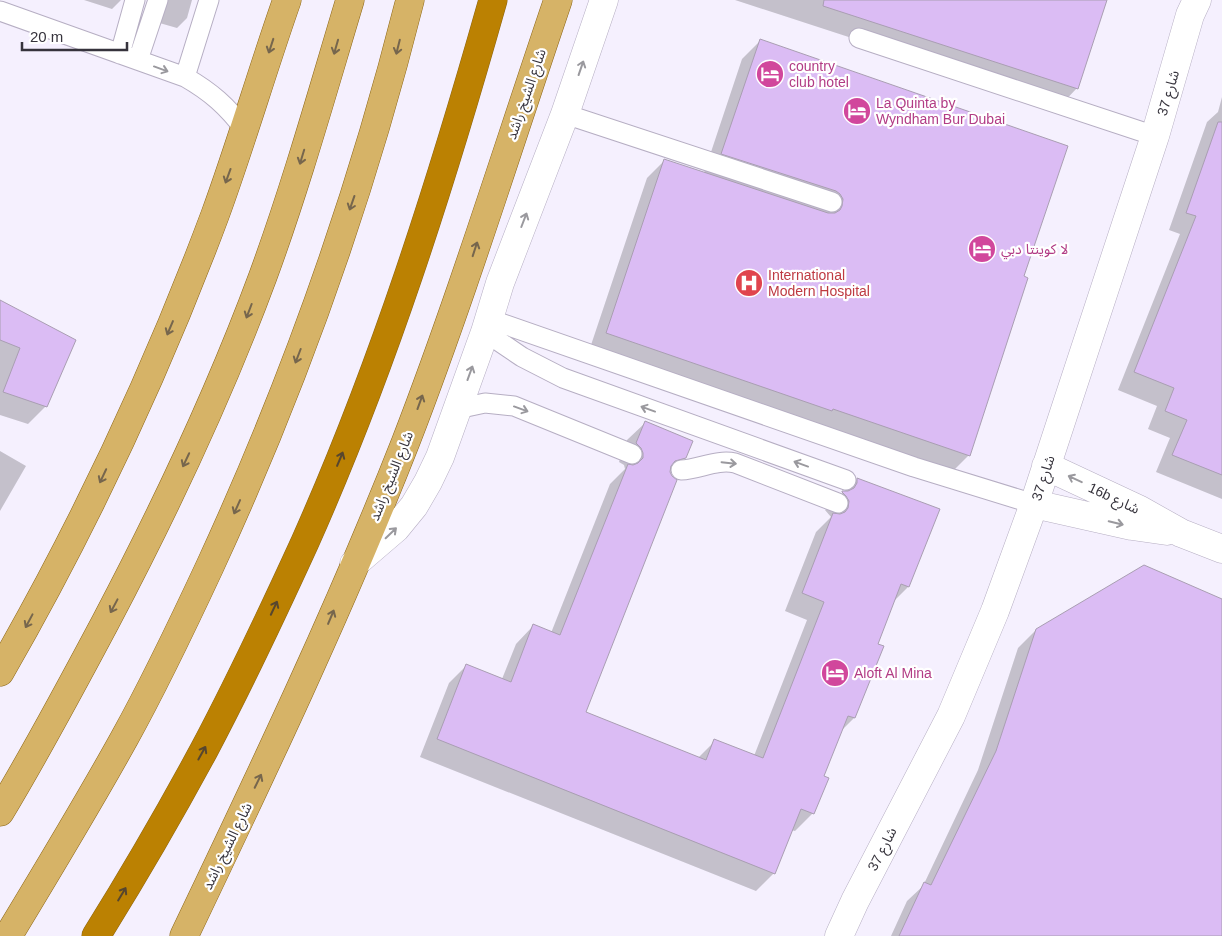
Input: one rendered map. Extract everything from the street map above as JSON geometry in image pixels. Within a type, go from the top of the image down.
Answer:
[{"type":"highway","points":[[96,936],[148,850],[205,749],[306,541],[350,434],[391,325],[434,198],[493,0]]},
{"type":"main road","points":[[0,672],[79,527],[135,409],[215,215],[287,0]]},
{"type":"main road","points":[[0,812],[78,674],[161,515],[198,436],[263,276],[317,111],[350,0]]},
{"type":"main road","points":[[8,936],[64,844],[126,734],[185,620],[238,504],[287,386],[326,283],[392,72],[410,0]]},
{"type":"main road","name":"شارع الشيخ راشد","points":[[184,936],[280,737],[406,442],[461,290],[558,0]]},
{"type":"street","points":[[354,564],[396,528],[414,506],[440,457],[487,326],[500,283],[565,114],[604,0]]},
{"type":"street","name":"شارع 37","points":[[839,936],[951,716],[995,611],[1034,504],[1155,136],[1190,15],[1197,0]]},
{"type":"street","name":"16b شارع","points":[[1046,466],[1140,510],[1181,533],[1222,549]]},
{"type":"street","name":"16b شارع","points":[[1034,504],[1132,526],[1181,533]]},
{"type":"lane","points":[[120,54],[135,0]]},
{"type":"lane","points":[[138,60],[158,0]]},
{"type":"lane","points":[[185,77],[209,0]]},
{"type":"lane","points":[[0,11],[185,77],[219,99],[245,130]]},
{"type":"lane","points":[[859,38],[1155,136]]},
{"type":"lane","points":[[565,114],[832,202]]},
{"type":"lane","points":[[487,326],[522,357],[563,378],[846,480]]},
{"type":"lane","points":[[487,326],[914,467],[1034,504]]},
{"type":"lane","points":[[457,409],[485,403],[514,406],[632,454]]},
{"type":"lane","points":[[701,468],[715,433]]},
{"type":"lane","points":[[681,470],[701,468],[727,461],[838,503]]},
{"type":"building","points":[[824,0],[1107,0],[1078,89],[823,6]]},
{"type":"building","points":[[760,39],[1068,146],[1024,276],[1028,278],[970,456],[833,409],[832,411],[606,333],[664,159],[828,213],[835,213],[840,210],[843,199],[836,191],[721,154]]},
{"type":"building","points":[[1218,122],[1222,122],[1222,475],[1172,455],[1187,420],[1165,411],[1174,388],[1134,372],[1196,216],[1186,213]]},
{"type":"building","points":[[0,300],[76,340],[47,407],[3,392],[20,348],[0,340]]},
{"type":"building","name":"Aloft Al Mina","points":[[645,421],[693,441],[686,458],[675,461],[671,466],[670,472],[677,480],[586,712],[706,760],[714,739],[763,758],[824,602],[802,593],[833,513],[840,514],[848,508],[849,501],[842,491],[854,488],[857,478],[940,509],[909,587],[901,584],[878,644],[884,646],[855,718],[848,716],[824,776],[829,778],[814,814],[801,809],[775,874],[437,739],[466,664],[511,682],[533,624],[560,635],[628,464],[638,463],[643,458],[641,448],[636,443]]},
{"type":"building","points":[[1144,565],[1222,599],[1222,936],[899,936],[924,882],[931,885],[996,751],[1036,629]]},
{"type":"place","name":"country club hotel","points":[[770,74]]},
{"type":"place","name":"La Quinta by Wyndham Bur Dubai","points":[[857,111]]},
{"type":"place","name":"لا كوينتا دبي","points":[[982,249]]},
{"type":"place","name":"International Modern Hospital","points":[[749,283]]},
{"type":"place","name":"Aloft Al Mina","points":[[835,673]]}]
